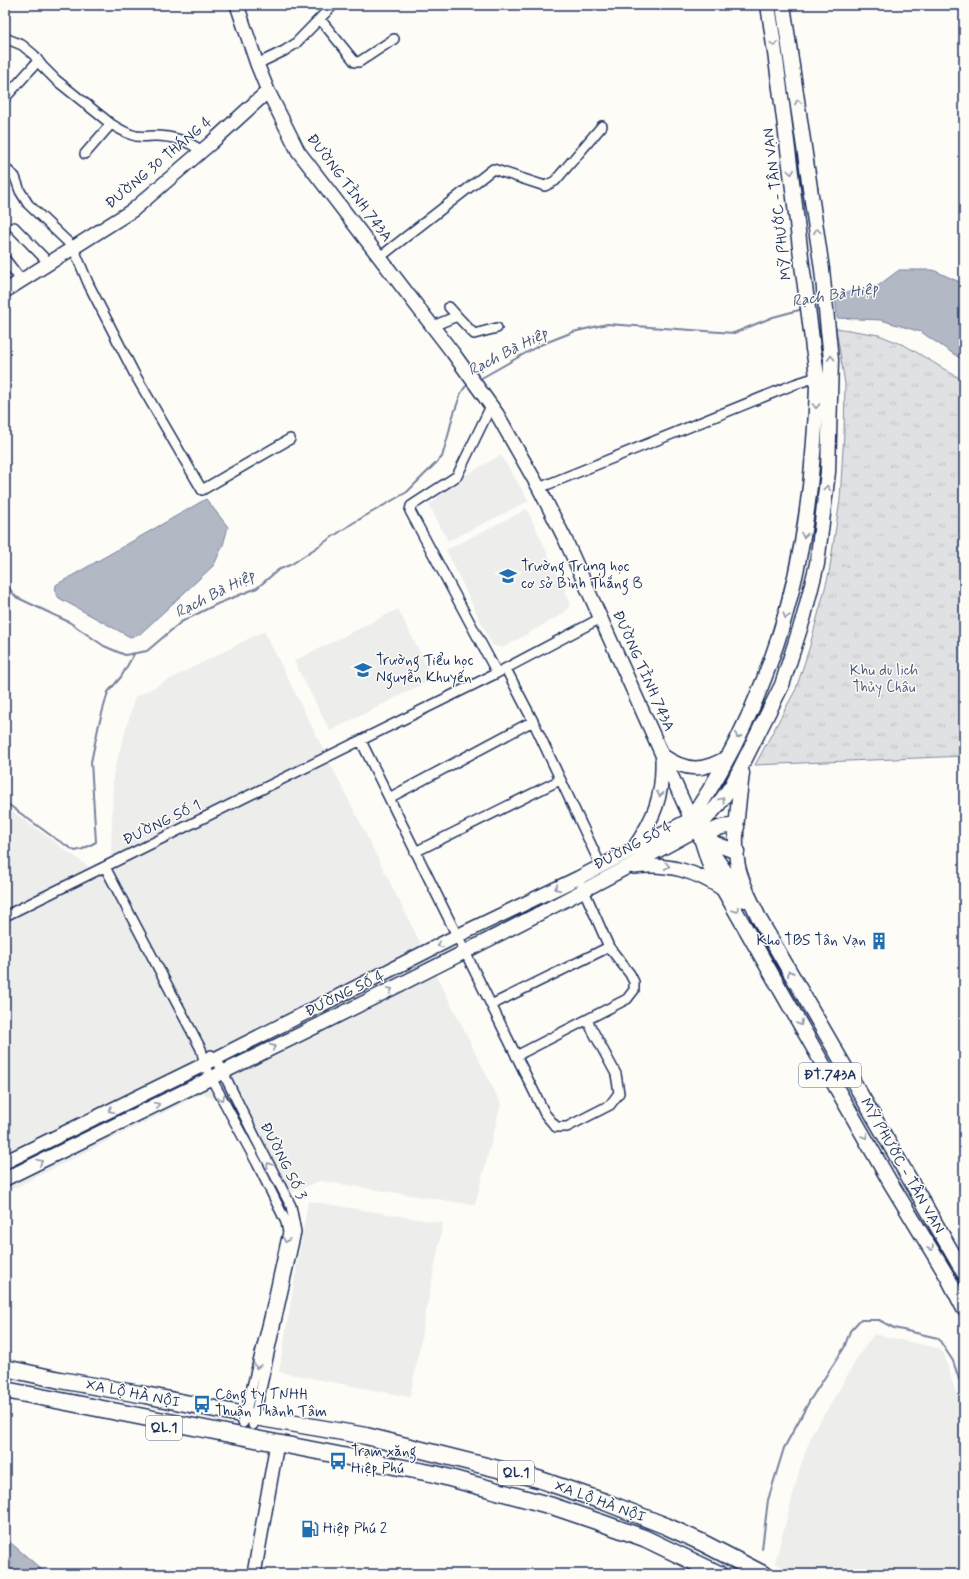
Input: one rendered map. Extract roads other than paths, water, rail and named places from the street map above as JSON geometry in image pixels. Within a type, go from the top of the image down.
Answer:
[{"type":"highway","name":"XA LỘ HÀ NỘI","points":[[5,1368],[60,1380],[145,1395],[249,1420],[465,1467],[666,1526],[763,1574]]},
{"type":"highway","name":"XA LỘ HÀ NỘI","points":[[5,1376],[249,1420]]},
{"type":"highway","name":"XA LỘ HÀ NỘI","points":[[5,1390],[276,1446],[315,1456],[323,1452],[434,1474],[552,1506],[644,1538],[719,1574]]},
{"type":"highway","name":"XA LỘ HÀ NỘI","points":[[5,1397],[276,1446]]},
{"type":"highway","name":"XA LỘ HÀ NỘI","points":[[378,1463],[392,1470],[498,1496],[546,1511],[634,1543],[679,1561],[704,1574]]},
{"type":"highway","name":"XA LỘ HÀ NỘI","points":[[619,1511],[753,1574]]},
{"type":"main road","name":"MỸ PHƯỚC - TÂN VẠN","points":[[768,5],[783,109],[817,377],[815,433],[810,494],[796,578],[788,611],[770,664],[749,716],[729,756],[704,800],[696,829],[710,866],[890,1182],[947,1276],[964,1309]]},
{"type":"main road","name":"MỸ PHƯỚC - TÂN VẠN","points":[[696,829],[725,796],[742,766],[782,685],[804,616],[817,564],[828,472],[832,368],[822,270],[783,5]]},
{"type":"main road","points":[[796,578],[813,582]]},
{"type":"main road","name":"MỸ PHƯỚC - TÂN VẠN","points":[[742,766],[737,827],[737,852],[740,874],[760,920],[964,1273]]},
{"type":"main road","points":[[696,829],[730,825],[737,827]]},
{"type":"main road","points":[[696,829],[737,852]]},
{"type":"main road","name":"ĐƯỜNG TỈNH 743A","points":[[696,829],[718,852],[740,892],[760,920]]},
{"type":"street","name":"ĐƯỜNG TỈNH 743A","points":[[237,5],[268,91],[298,151],[433,326],[491,406],[539,488],[565,539],[696,829]]},
{"type":"street","points":[[257,64],[295,44],[333,5]]},
{"type":"street","points":[[320,19],[355,62],[359,62],[394,39]]},
{"type":"street","points":[[5,38],[22,45],[34,55],[56,80],[111,124],[124,132],[138,136],[164,137],[181,140],[192,144],[202,151]]},
{"type":"street","points":[[5,98],[38,61]]},
{"type":"street","name":"ĐƯỜNG 30 THÁNG 4","points":[[5,291],[133,210],[202,151],[268,91]]},
{"type":"street","points":[[85,154],[111,124]]},
{"type":"street","points":[[380,257],[493,170],[545,186],[550,184],[602,126]]},
{"type":"street","points":[[5,168],[16,177],[20,191],[28,204],[73,247],[99,304],[134,373],[202,490],[290,439]]},
{"type":"street","points":[[14,227],[48,263]]},
{"type":"street","points":[[5,259],[21,280]]},
{"type":"street","points":[[449,307],[474,334],[497,328]]},
{"type":"street","points":[[433,326],[457,316]]},
{"type":"street","points":[[539,488],[795,384],[817,377]]},
{"type":"street","points":[[491,406],[457,476],[410,508],[410,511],[497,673]]},
{"type":"street","name":"ĐƯỜNG SỐ 1","points":[[5,916],[497,673],[601,618]]},
{"type":"street","points":[[506,668],[533,721],[601,866]]},
{"type":"street","points":[[389,798],[533,721]]},
{"type":"street","points":[[361,741],[545,1114],[556,1127],[567,1127],[610,1105],[619,1093],[616,1074],[587,1020]]},
{"type":"street","points":[[662,755],[678,765],[700,768],[713,765],[729,756]]},
{"type":"street","points":[[632,850],[648,828],[655,814],[660,796],[662,755]]},
{"type":"street","points":[[415,852],[560,780]]},
{"type":"street","name":"ĐƯỜNG SỐ 4","points":[[5,1162],[211,1061],[457,936],[578,878],[632,850],[696,829]]},
{"type":"street","name":"ĐƯỜNG SỐ 4","points":[[5,1179],[224,1072],[465,951],[628,868],[696,829]]},
{"type":"street","points":[[628,868],[654,865],[678,868],[709,880],[724,890]]},
{"type":"street","name":"ĐƯỜNG SỐ 3","points":[[105,866],[201,1049],[211,1061],[224,1072],[256,1139],[291,1206],[290,1220]]},
{"type":"street","points":[[516,1056],[627,999],[634,990],[634,982],[630,974],[609,947],[578,878]]},
{"type":"street","points":[[491,1005],[609,947]]},
{"type":"street","name":"ĐƯỜNG SỐ 3","points":[[211,1061],[211,1078],[296,1232],[249,1420]]},
{"type":"street","points":[[254,1574],[276,1446]]},
{"type":"waterway","name":"Rạch Bà Hiệp","points":[[478,380],[540,345],[573,332],[607,324],[734,333],[773,317],[803,309]]},
{"type":"waterway","name":"Rạch Bà Hiệp","points":[[5,583],[16,597],[69,622],[104,646],[125,655],[147,651],[181,622],[217,604],[257,588],[278,570],[292,564],[353,523],[407,492],[442,457],[452,419],[461,393],[465,387],[469,385]]},
{"type":"waterway","points":[[5,802],[75,851],[83,849],[96,842],[91,762],[108,692],[121,677],[134,654]]},
{"type":"waterway","points":[[762,1549],[768,1500],[784,1448],[810,1400],[844,1348],[850,1331],[860,1320],[879,1320],[894,1328],[938,1338],[953,1361],[959,1379],[964,1386]]},
{"type":"place","name":"Trường Trung học cơ sở Bình Thắng B","points":[[508,576]]},
{"type":"place","name":"Trường Tiểu học Nguyễn Khuyến","points":[[363,670]]},
{"type":"place","name":"Kho TBS Tân Vạn","points":[[879,941]]},
{"type":"place","name":"Công ty TNHH Thuận Thành Tâm","points":[[202,1404]]},
{"type":"place","name":"Trạm xăng Hiệp Phú","points":[[338,1461]]},
{"type":"place","name":"Hiệp Phú 2","points":[[310,1529]]},
{"type":"park label","name":"Khu du lịch Thủy Châu","points":[[884,680]]}]
